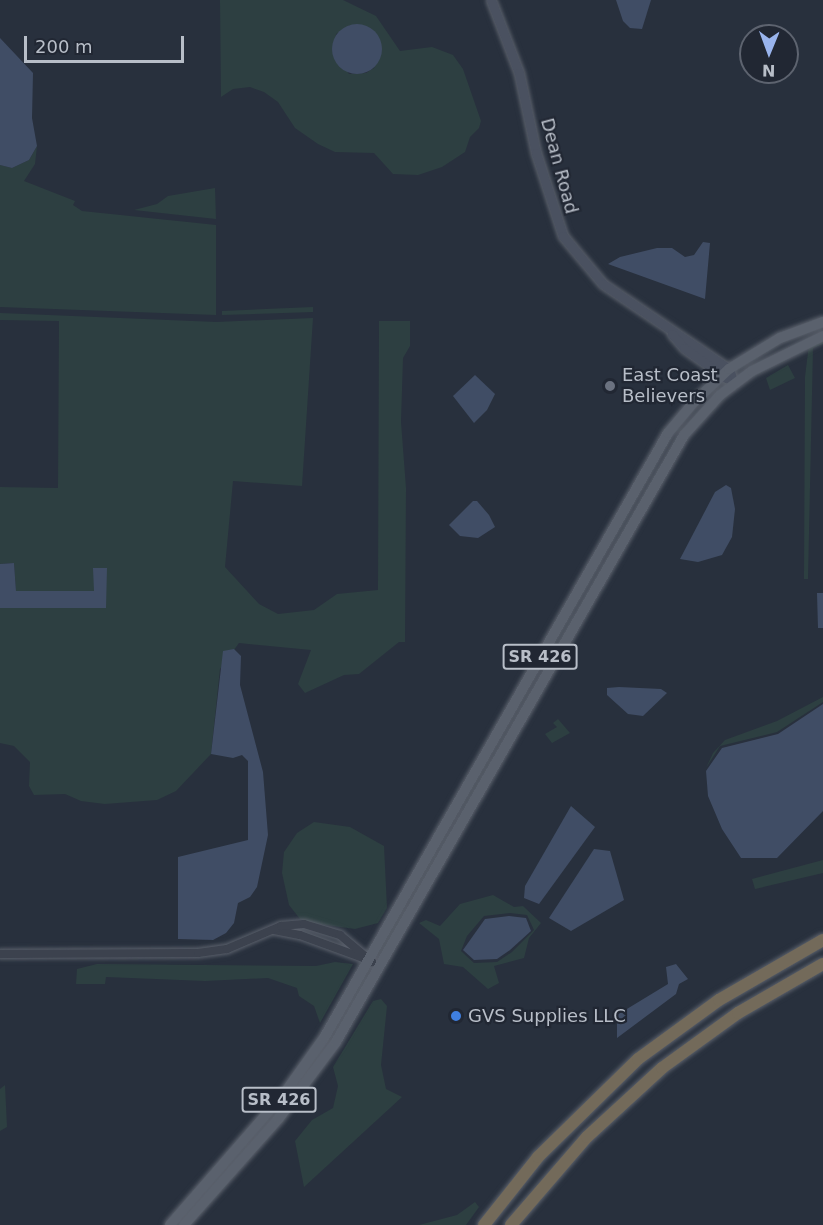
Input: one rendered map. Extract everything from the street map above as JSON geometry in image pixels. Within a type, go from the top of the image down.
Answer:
[{"type":"highway","points":[[483,1225],[538,1157],[638,1059],[719,1000],[823,940]]},
{"type":"highway","points":[[511,1225],[587,1137],[662,1068],[738,1013],[823,964]]},
{"type":"main road","name":"Dean Road","points":[[490,0],[515,61],[550,205],[562,237],[603,284],[670,333],[689,340],[726,372]]},
{"type":"main road","name":"SR 426","points":[[170,1225],[298,1076],[375,965],[620,515],[668,433],[726,372],[780,338],[823,322]]},
{"type":"main road","name":"SR 426","points":[[184,1225],[309,1080],[684,435],[734,384],[777,356],[823,336]]},
{"type":"main road","points":[[726,372],[734,384]]},
{"type":"main road","points":[[620,515],[620,543]]},
{"type":"street","points":[[0,954],[198,953],[227,949],[281,926],[304,924],[326,928],[375,965]]},
{"type":"street","points":[[274,930],[300,935],[375,965]]},
{"type":"shaded area","points":[[220,0],[343,0],[376,16],[400,51],[432,47],[453,55],[463,69],[481,121],[479,128],[470,137],[465,152],[442,167],[418,175],[393,174],[374,153],[335,152],[318,144],[295,128],[278,102],[264,92],[250,87],[233,89],[221,97]],"holes":[[[350,25],[380,55],[374,68],[366,73],[349,74],[335,52],[336,34]]]},
{"type":"shaded area","points":[[37,146],[35,164],[24,181],[75,201],[73,205],[82,211],[216,225],[216,315],[0,307],[0,165],[12,168],[29,160]]},
{"type":"shaded area","points":[[215,188],[216,219],[134,210],[157,204],[168,196]]},
{"type":"shaded area","points":[[313,307],[313,312],[222,315],[222,311]]},
{"type":"shaded area","points":[[0,313],[216,322],[313,318],[302,486],[233,481],[225,567],[259,604],[278,614],[314,610],[337,594],[378,590],[379,321],[410,321],[410,346],[403,358],[401,422],[406,488],[405,642],[399,642],[359,674],[344,675],[305,693],[298,684],[311,650],[239,643],[220,669],[211,754],[176,791],[157,800],[105,804],[81,801],[65,794],[34,795],[29,786],[30,762],[14,746],[0,743],[0,608],[106,607],[94,591],[16,591],[14,563],[0,564],[0,487],[58,488],[59,321],[0,320]]},
{"type":"shaded area","points":[[823,339],[823,344],[813,348],[808,579],[804,579],[805,377],[809,344]]},
{"type":"shaded area","points":[[788,365],[795,378],[770,390],[766,378]]},
{"type":"shaded area","points":[[823,697],[823,702],[777,732],[720,746],[706,768],[713,753],[725,740],[777,721]]},
{"type":"shaded area","points":[[558,719],[570,733],[552,743],[545,734],[557,727],[553,723]]},
{"type":"shaded area","points":[[314,822],[350,827],[384,846],[387,908],[378,923],[355,929],[311,923],[300,919],[289,905],[282,873],[284,852],[297,833]]},
{"type":"shaded area","points":[[823,860],[823,873],[755,889],[752,879]]},
{"type":"shaded area","points":[[493,895],[514,907],[523,906],[541,923],[529,938],[524,958],[494,966],[499,983],[488,989],[463,967],[444,964],[439,939],[419,923],[426,920],[440,926],[460,904]],"holes":[[[510,913],[527,915],[534,930],[512,952],[497,962],[474,963],[461,951],[467,936],[484,916]]]},
{"type":"shaded area","points":[[335,962],[353,964],[320,1023],[314,1006],[299,996],[297,988],[268,978],[205,981],[106,977],[105,984],[76,984],[77,969],[97,964],[316,966]]},
{"type":"shaded area","points":[[381,999],[387,1006],[381,1065],[386,1089],[402,1097],[304,1187],[295,1141],[312,1120],[333,1108],[338,1086],[333,1067],[373,1001]]},
{"type":"shaded area","points":[[5,1085],[7,1127],[0,1131],[0,1089]]},
{"type":"shaded area","points":[[475,1202],[479,1207],[466,1225],[419,1225],[457,1215]]},
{"type":"water","points":[[616,0],[651,0],[642,29],[630,28],[623,21]]},
{"type":"water","points":[[357,24],[366,26],[377,35],[382,49],[380,58],[371,69],[357,74],[348,72],[337,63],[332,49],[334,40],[343,29]]},
{"type":"water","points":[[0,38],[33,73],[32,118],[37,146],[29,160],[12,168],[0,165]]},
{"type":"water","points":[[703,242],[710,243],[705,299],[608,264],[620,257],[657,248],[672,248],[685,257],[694,255]]},
{"type":"water","points":[[475,375],[495,394],[487,410],[474,423],[453,396]]},
{"type":"water","points":[[726,485],[731,488],[735,509],[732,537],[722,555],[698,562],[680,559],[715,492]]},
{"type":"water","points":[[473,501],[477,501],[489,515],[495,527],[478,538],[460,536],[449,525]]},
{"type":"water","points":[[14,563],[16,591],[94,591],[93,568],[107,568],[106,608],[0,608],[0,564]]},
{"type":"water","points":[[817,593],[823,593],[823,628],[818,628]]},
{"type":"water","points":[[234,649],[241,656],[240,685],[263,772],[268,835],[257,887],[250,897],[238,903],[234,923],[226,933],[213,940],[178,939],[178,857],[248,840],[248,761],[242,755],[233,758],[211,754],[223,651]]},
{"type":"water","points":[[607,688],[661,689],[667,693],[643,716],[628,714],[607,695]]},
{"type":"water","points":[[823,704],[823,811],[777,858],[741,858],[722,829],[708,796],[706,771],[722,748],[778,734]]},
{"type":"water","points":[[571,806],[595,827],[539,904],[524,898],[525,886]]},
{"type":"water","points":[[594,849],[610,851],[624,900],[571,931],[549,918]]},
{"type":"water","points":[[509,916],[526,918],[531,931],[510,950],[497,959],[474,960],[463,950],[485,919]]},
{"type":"water","points":[[676,964],[688,979],[679,984],[676,994],[617,1038],[617,1015],[668,984],[666,967]]},
{"type":"place","name":"East Coast Believers","points":[[610,386]]},
{"type":"place","name":"GVS Supplies LLC","points":[[456,1016]]}]
